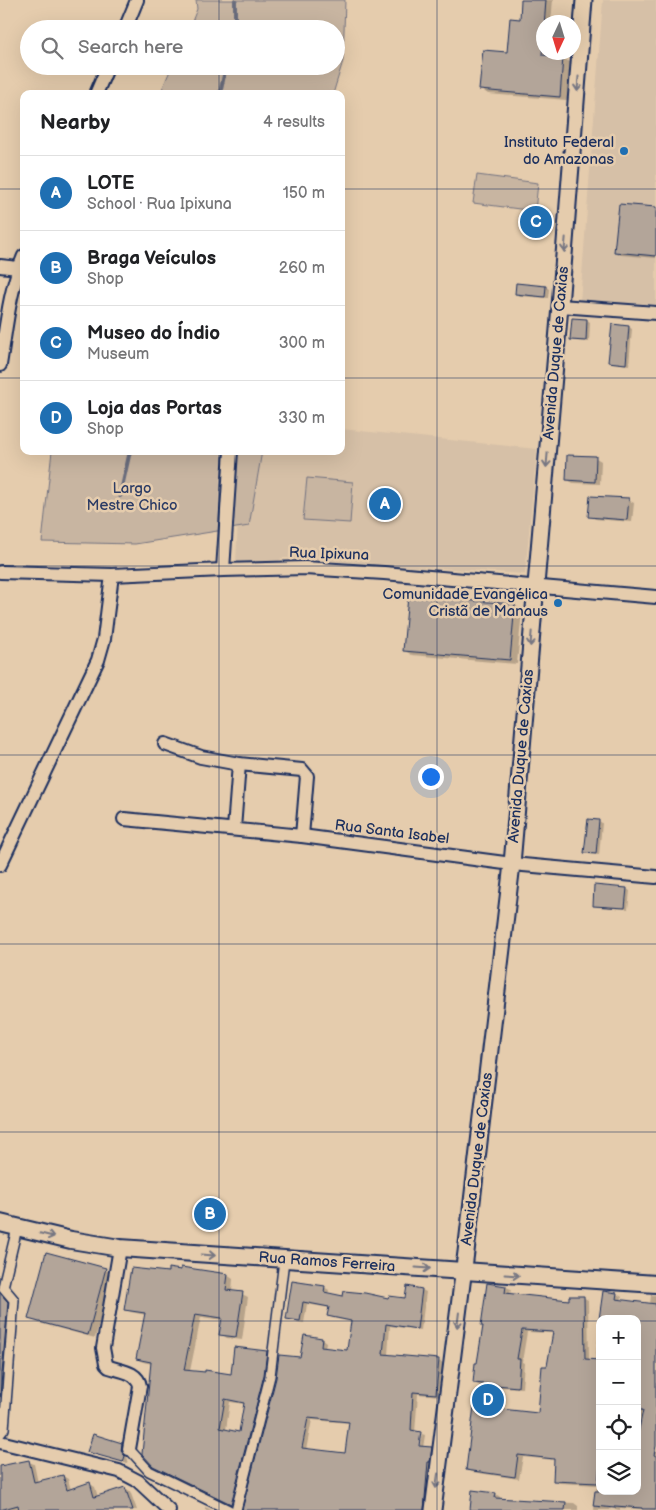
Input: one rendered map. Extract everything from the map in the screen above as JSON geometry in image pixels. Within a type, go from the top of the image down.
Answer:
[{"type":"main road","name":"Rua Ramos Ferreira","points":[[0,1223],[97,1245],[120,1248],[656,1284]]},
{"type":"street","points":[[129,20],[137,0]]},
{"type":"street","name":"Avenida Duque de Caxias","points":[[433,1510],[464,1272],[512,864],[584,0]]},
{"type":"street","points":[[98,90],[104,75]]},
{"type":"street","points":[[0,365],[11,296],[20,264]]},
{"type":"street","points":[[0,266],[18,268]]},
{"type":"street","points":[[560,306],[656,314]]},
{"type":"street","points":[[223,570],[231,455]]},
{"type":"street","name":"Rua Ipixuna","points":[[0,572],[112,575],[305,568],[384,573],[656,597]]},
{"type":"street","points":[[0,865],[98,660],[104,639],[112,575]]},
{"type":"street","points":[[165,744],[201,757],[239,764],[302,770],[306,773],[307,783],[302,836]]},
{"type":"street","points":[[234,829],[239,764]]},
{"type":"street","name":"Rua Santa Isabel","points":[[124,819],[302,836],[512,864],[656,877]]},
{"type":"street","points":[[0,1434],[4,1429],[14,1300],[3,1287],[17,1228]]},
{"type":"street","points":[[120,1248],[103,1348],[106,1364],[109,1367],[136,1376],[139,1381],[140,1386],[129,1448],[149,1472],[229,1510]]},
{"type":"street","points":[[236,1510],[270,1376],[284,1260]]},
{"type":"street","points":[[0,1442],[119,1471],[138,1481],[169,1510]]},
{"type":"shaded area","name":"Instituto Federal do Amazonas","points":[[603,0],[656,0],[656,308],[580,302]]},
{"type":"shaded area","points":[[345,429],[537,449],[525,574],[294,558],[282,558],[277,562],[236,563],[241,455],[345,455]]},
{"type":"green space","points":[[196,0],[345,0],[344,20],[193,20],[197,9]]},
{"type":"green space","points":[[168,75],[339,75],[334,90],[162,90]]},
{"type":"green space","points":[[477,175],[538,183],[535,211],[473,203]]},
{"type":"green space","name":"Largo Mestre Chico","points":[[52,455],[261,455],[249,526],[135,544],[42,542]]},
{"type":"green space","points":[[307,478],[353,482],[350,523],[303,520]]},
{"type":"building","points":[[521,0],[546,0],[545,15],[536,15],[536,60],[563,60],[560,97],[479,90],[483,50],[507,52],[510,18],[520,19]]},
{"type":"building","points":[[619,204],[656,207],[656,256],[614,252]]},
{"type":"building","points":[[516,283],[546,286],[545,297],[515,294]]},
{"type":"building","points":[[572,318],[587,319],[586,341],[570,340]]},
{"type":"building","points":[[612,324],[629,326],[626,364],[608,362]]},
{"type":"building","points":[[567,455],[596,456],[595,482],[566,480]]},
{"type":"building","points":[[590,496],[629,498],[627,520],[588,517]]},
{"type":"building","points":[[408,596],[515,604],[510,660],[403,651]]},
{"type":"building","points":[[588,819],[599,820],[596,854],[584,853]]},
{"type":"building","points":[[594,885],[627,888],[625,908],[593,906]]},
{"type":"building","points":[[46,1252],[106,1268],[88,1335],[28,1319]]},
{"type":"building","points":[[181,1267],[228,1274],[226,1290],[243,1292],[236,1337],[219,1335],[222,1318],[195,1314],[184,1370],[205,1372],[205,1370],[231,1374],[234,1347],[267,1351],[264,1375],[231,1504],[153,1466],[142,1454],[151,1362],[136,1359],[145,1313],[124,1310],[131,1268],[168,1272],[168,1268],[181,1270]],"holes":[[[225,1399],[244,1403],[239,1432],[220,1428]]]},
{"type":"building","points":[[292,1281],[325,1286],[324,1292],[343,1296],[344,1291],[388,1298],[389,1296],[405,1298],[407,1286],[422,1289],[417,1329],[386,1324],[383,1354],[439,1359],[436,1394],[413,1392],[411,1430],[421,1432],[419,1446],[432,1447],[430,1462],[428,1462],[424,1510],[242,1510],[276,1378],[279,1355],[300,1357],[304,1335],[322,1338],[321,1347],[347,1350],[351,1321],[327,1316],[329,1307],[303,1302],[300,1321],[286,1319]],"holes":[[[308,1418],[349,1422],[345,1453],[302,1448]]]},
{"type":"building","points":[[487,1283],[506,1286],[505,1293],[569,1300],[569,1296],[584,1296],[585,1359],[596,1360],[596,1483],[553,1481],[554,1459],[518,1455],[515,1477],[466,1470],[474,1406],[538,1413],[542,1366],[547,1366],[553,1332],[522,1330],[517,1359],[520,1359],[518,1387],[473,1383],[483,1326],[481,1326]]},
{"type":"building","points":[[603,1291],[617,1293],[616,1299],[656,1304],[656,1446],[654,1455],[656,1456],[656,1509],[593,1506],[595,1491],[596,1495],[641,1495],[641,1420],[643,1410],[641,1410],[641,1315],[600,1315]]},
{"type":"building","points":[[0,1293],[8,1302],[0,1397]]},
{"type":"building","points":[[93,1434],[122,1443],[121,1451],[125,1456],[123,1462],[87,1452]]},
{"type":"building","points":[[29,1460],[34,1482],[63,1475],[67,1490],[90,1482],[94,1497],[125,1487],[133,1510],[19,1510],[18,1505],[0,1510],[0,1466]]},
{"type":"building","points":[[472,1490],[496,1493],[495,1498],[566,1502],[565,1510],[470,1510]]},
{"type":"waterway","points":[[235,0],[235,20]]},
{"type":"waterway","points":[[221,90],[224,75]]},
{"type":"waterway","points":[[120,496],[129,455]]},
{"type":"place","name":"Instituto Federal do Amazonas","points":[[624,151]]},
{"type":"place","name":"Museo do Índio","points":[[536,222]]},
{"type":"place","name":"LOTE","points":[[385,504]]},
{"type":"place","name":"Comunidade Evangélica Cristã de Manaus","points":[[558,603]]},
{"type":"place","name":"Braga Veículos","points":[[210,1214]]},
{"type":"place","name":"Loja das Portas","points":[[488,1400]]}]
